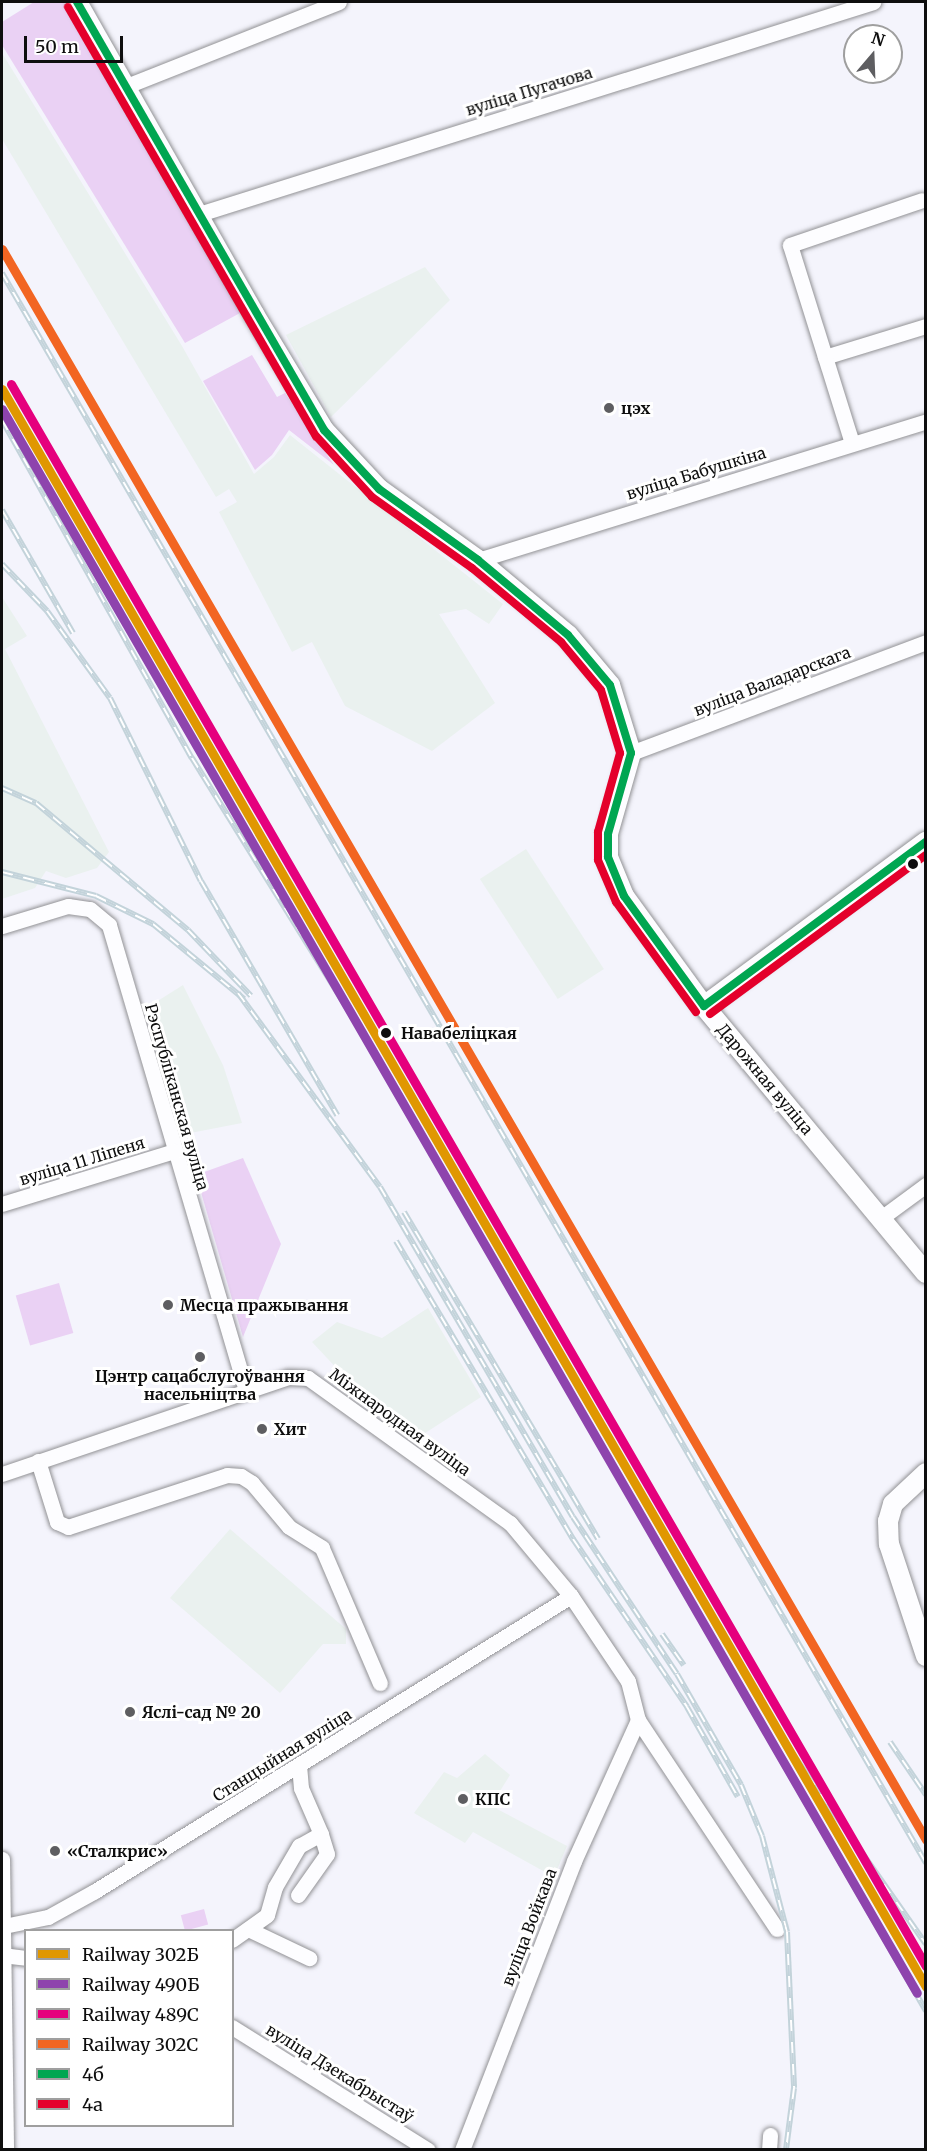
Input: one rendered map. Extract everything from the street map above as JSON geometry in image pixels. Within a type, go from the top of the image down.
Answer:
[{"type":"street","points":[[77,2],[196,214],[324,430],[379,489],[478,560],[585,653],[610,685],[632,753]]},
{"type":"street","points":[[124,87],[339,2]]},
{"type":"street","name":"вуліца Пугачова","points":[[196,214],[873,2]]},
{"type":"street","points":[[852,442],[790,246],[922,200]]},
{"type":"street","points":[[825,357],[926,326]]},
{"type":"street","name":"вуліца Бабушкіна","points":[[478,560],[852,442],[926,421]]},
{"type":"street","name":"вуліца Валадарскага","points":[[632,753],[926,642]]},
{"type":"street","name":"Дарожная вуліца","points":[[632,753],[608,834],[608,857],[624,896],[704,1006],[926,1273]]},
{"type":"street","points":[[704,1006],[926,842]]},
{"type":"street","name":"Рэспубліканская вуліца","points":[[2,926],[68,906],[90,909],[109,925],[246,1390]]},
{"type":"street","name":"вуліца 11 Ліпеня","points":[[2,1204],[174,1151]]},
{"type":"street","points":[[881,1218],[926,1185]]},
{"type":"street","name":"Міжнародная вуліца","points":[[2,1474],[246,1390],[288,1377],[308,1378],[510,1523],[571,1596],[628,1681],[638,1720],[777,1929]]},
{"type":"street","points":[[38,1461],[57,1522],[68,1527],[227,1474],[241,1476],[252,1483],[290,1527],[322,1548],[380,1683]]},
{"type":"street","points":[[926,1473],[893,1504],[888,1521],[889,1544],[926,1656]]},
{"type":"street","name":"Станцыйная вуліца","points":[[4,1926],[48,1917],[571,1596]]},
{"type":"street","name":"вуліца Войкава","points":[[462,2150],[574,1861],[638,1720]]},
{"type":"street","points":[[298,1895],[327,1854],[301,1788],[299,1765]]},
{"type":"street","points":[[234,1939],[267,1916],[275,1887],[299,1846],[321,1834]]},
{"type":"street","points":[[2,1859],[6,2150]]},
{"type":"street","points":[[248,1929],[309,1958]]},
{"type":"street","points":[[3,1955],[24,1958]]},
{"type":"street","name":"вуліца Дзекабрыстаў","points":[[234,2028],[428,2150]]},
{"type":"shaded area","points":[[34,2],[63,2],[70,9],[240,313],[185,343],[2,45],[2,22]]},
{"type":"shaded area","points":[[2,53],[182,346],[254,474],[274,457],[290,435],[503,604],[489,624],[466,609],[439,614],[495,703],[432,751],[345,706],[312,642],[292,652],[219,512],[237,502],[229,489],[216,497],[2,139]]},
{"type":"shaded area","points":[[425,267],[450,300],[331,417],[286,335]]},
{"type":"shaded area","points":[[252,355],[277,397],[285,393],[334,465],[289,430],[272,455],[255,470],[203,381]]},
{"type":"shaded area","points":[[2,597],[27,636],[5,649],[109,852],[97,868],[66,878],[46,871],[35,888],[2,899]]},
{"type":"shaded area","points":[[526,849],[604,969],[558,999],[480,879]]},
{"type":"shaded area","points":[[183,985],[223,1065],[242,1123],[180,1135],[145,1009]]},
{"type":"shaded area","points":[[243,1158],[281,1244],[243,1337],[196,1175]]},
{"type":"shaded area","points":[[59,1283],[73,1333],[30,1345],[16,1295]]},
{"type":"shaded area","points":[[428,1308],[481,1397],[419,1437],[357,1390],[312,1342],[337,1322],[382,1338]]},
{"type":"shaded area","points":[[230,1529],[346,1629],[346,1644],[323,1644],[280,1693],[170,1598]]},
{"type":"shaded area","points":[[485,1754],[510,1775],[495,1799],[497,1809],[567,1846],[554,1877],[473,1832],[465,1843],[414,1813],[444,1772],[457,1778]]},
{"type":"shaded area","points":[[204,1909],[208,1924],[185,1929],[181,1915]]},
{"type":"railway","points":[[2,273],[926,1863]]},
{"type":"railway","points":[[2,420],[192,758],[365,1037],[926,2011]]},
{"type":"railway","points":[[2,510],[73,633]]},
{"type":"railway","points":[[2,564],[47,611],[110,698],[201,881],[337,1115]]},
{"type":"railway","points":[[2,788],[36,803],[188,930],[251,996]]},
{"type":"railway","points":[[2,872],[96,896],[153,924],[244,999]]},
{"type":"railway","points":[[238,993],[380,1187],[573,1517],[677,1674],[741,1785],[762,1836],[787,1932],[794,2088],[786,2150]]},
{"type":"railway","points":[[404,1212],[598,1539]]},
{"type":"railway","points":[[396,1241],[573,1539],[687,1707],[738,1797]]},
{"type":"railway","points":[[662,1634],[684,1665]]},
{"type":"railway","points":[[783,1740],[926,1944]]},
{"type":"railway","points":[[890,1742],[926,1795]]},
{"type":"rail line","name":"302С","points":[[2,249],[926,1840]]},
{"type":"rail line","name":"489С","points":[[11,384],[926,1966]]},
{"type":"rail line","name":"302Б","points":[[2,389],[926,1987]]},
{"type":"rail line","name":"490Б","points":[[2,409],[917,1993]]},
{"type":"transit line","name":"4б","points":[[77,2],[324,430],[379,489],[478,560],[568,635],[610,685],[631,753],[608,834],[608,857],[624,896],[704,1006]]},
{"type":"transit line","name":"4а","points":[[68,7],[316,436],[372,497],[472,568],[561,642],[601,690],[620,753],[598,832],[598,860],[616,902],[696,1012]]},
{"type":"transit line","name":"4б","points":[[704,1006],[926,842]]},
{"type":"transit line","name":"4а","points":[[710,1014],[926,855]]},
{"type":"place","name":"цэх","points":[[609,408]]},
{"type":"place","name":"Навабеліцкая","points":[[386,1033]]},
{"type":"place","name":"Месца пражывання","points":[[168,1305]]},
{"type":"place","name":"Цэнтр сацабслугоўвання насельніцтва","points":[[200,1357]]},
{"type":"place","name":"Хит","points":[[262,1429]]},
{"type":"place","name":"Яслі-сад № 20","points":[[130,1712]]},
{"type":"place","name":"КПС","points":[[463,1799]]},
{"type":"place","name":"«Сталкрис»","points":[[55,1851]]}]
